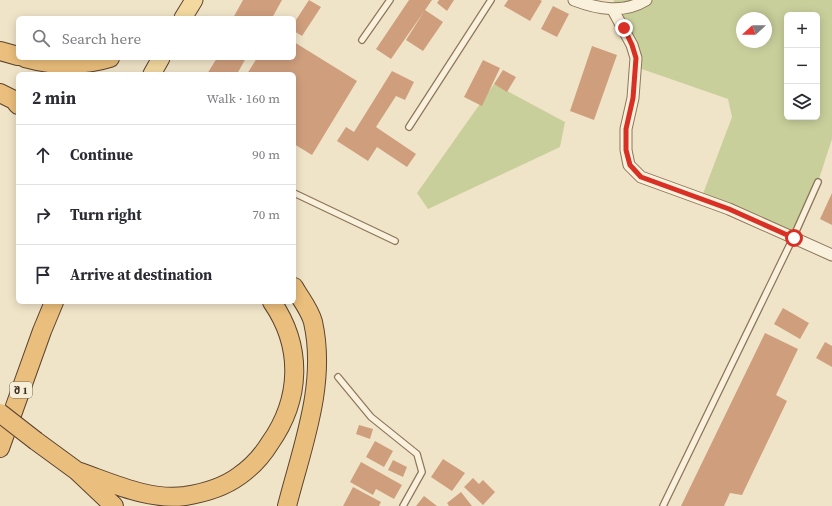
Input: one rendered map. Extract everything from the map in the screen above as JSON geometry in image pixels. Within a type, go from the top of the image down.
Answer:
[{"type":"highway","points":[[0,51],[16,55]]},
{"type":"highway","points":[[32,60],[70,65],[94,63],[104,60]]},
{"type":"highway","points":[[0,93],[16,102]]},
{"type":"highway","points":[[287,506],[314,403],[318,369],[312,321],[296,291]]},
{"type":"highway","name":"შ 1","points":[[0,448],[53,304]]},
{"type":"highway","points":[[42,331],[66,304]]},
{"type":"highway","points":[[76,471],[125,489],[163,496],[184,496],[225,484],[239,476],[259,459],[282,427],[294,393],[295,359],[283,317],[273,304]]},
{"type":"highway","points":[[0,413],[76,471],[114,506]]},
{"type":"main road","points":[[184,16],[194,0]]},
{"type":"main road","points":[[153,72],[160,60]]},
{"type":"street","points":[[574,0],[587,5],[613,10],[636,6],[646,0]]},
{"type":"street","points":[[613,10],[632,45],[636,58],[633,98],[626,129],[626,150],[630,165],[641,177],[729,209],[832,255]]},
{"type":"street","points":[[76,471],[123,506]]},
{"type":"lane","points":[[362,40],[390,0]]},
{"type":"lane","points":[[409,127],[491,0]]},
{"type":"lane","points":[[663,506],[794,238],[818,182]]},
{"type":"lane","points":[[296,194],[395,241]]},
{"type":"lane","points":[[338,378],[371,417],[417,454],[422,472],[403,506]]},
{"type":"green space","points":[[614,0],[832,0],[832,139],[818,182],[793,238],[701,199],[732,117],[728,99],[636,67],[613,10]]},
{"type":"green space","points":[[494,84],[565,122],[560,147],[428,209],[417,193]]},
{"type":"building","points":[[243,0],[282,0],[273,16],[234,16]]},
{"type":"building","points":[[309,0],[321,7],[302,36],[296,32],[296,20]]},
{"type":"building","points":[[409,0],[432,0],[391,59],[376,49]]},
{"type":"building","points":[[439,0],[454,0],[447,11],[437,3]]},
{"type":"building","points":[[508,0],[542,1],[530,21],[504,6]]},
{"type":"building","points":[[553,6],[569,14],[557,37],[541,29]]},
{"type":"building","points":[[425,10],[443,22],[423,51],[406,40]]},
{"type":"building","points":[[296,43],[357,81],[312,155],[296,145],[296,72],[248,72],[256,60],[296,60]]},
{"type":"building","points":[[592,46],[617,55],[594,120],[570,111]]},
{"type":"building","points":[[216,60],[245,60],[238,72],[208,72]]},
{"type":"building","points":[[483,60],[500,68],[482,106],[464,97]]},
{"type":"building","points":[[503,70],[516,77],[507,92],[494,84]]},
{"type":"building","points":[[392,71],[414,82],[405,100],[396,96],[376,127],[416,154],[407,167],[377,147],[368,161],[337,141],[346,127],[354,132]]},
{"type":"building","points":[[832,193],[832,225],[820,219]]},
{"type":"building","points":[[783,308],[809,323],[800,339],[774,324]]},
{"type":"building","points":[[765,333],[798,349],[776,395],[787,401],[742,495],[730,493],[724,506],[681,506]]},
{"type":"building","points":[[825,342],[832,346],[832,367],[816,358]]},
{"type":"building","points":[[359,425],[373,429],[370,439],[356,434]]},
{"type":"building","points":[[375,441],[393,451],[384,467],[366,457]]},
{"type":"building","points":[[443,459],[465,473],[452,491],[431,477]]},
{"type":"building","points":[[393,460],[407,467],[403,477],[388,470]]},
{"type":"building","points":[[361,462],[402,485],[394,499],[376,489],[373,495],[350,482]]},
{"type":"building","points":[[473,478],[479,484],[483,480],[495,492],[483,505],[464,487]]},
{"type":"building","points":[[353,487],[381,502],[379,506],[343,506]]},
{"type":"building","points":[[461,492],[472,506],[449,506],[447,503]]},
{"type":"building","points":[[424,496],[437,506],[416,506]]},
{"type":"route","points":[[624,28],[636,58],[636,76],[633,98],[626,129],[626,150],[630,165],[641,177],[729,209],[794,238]]}]
